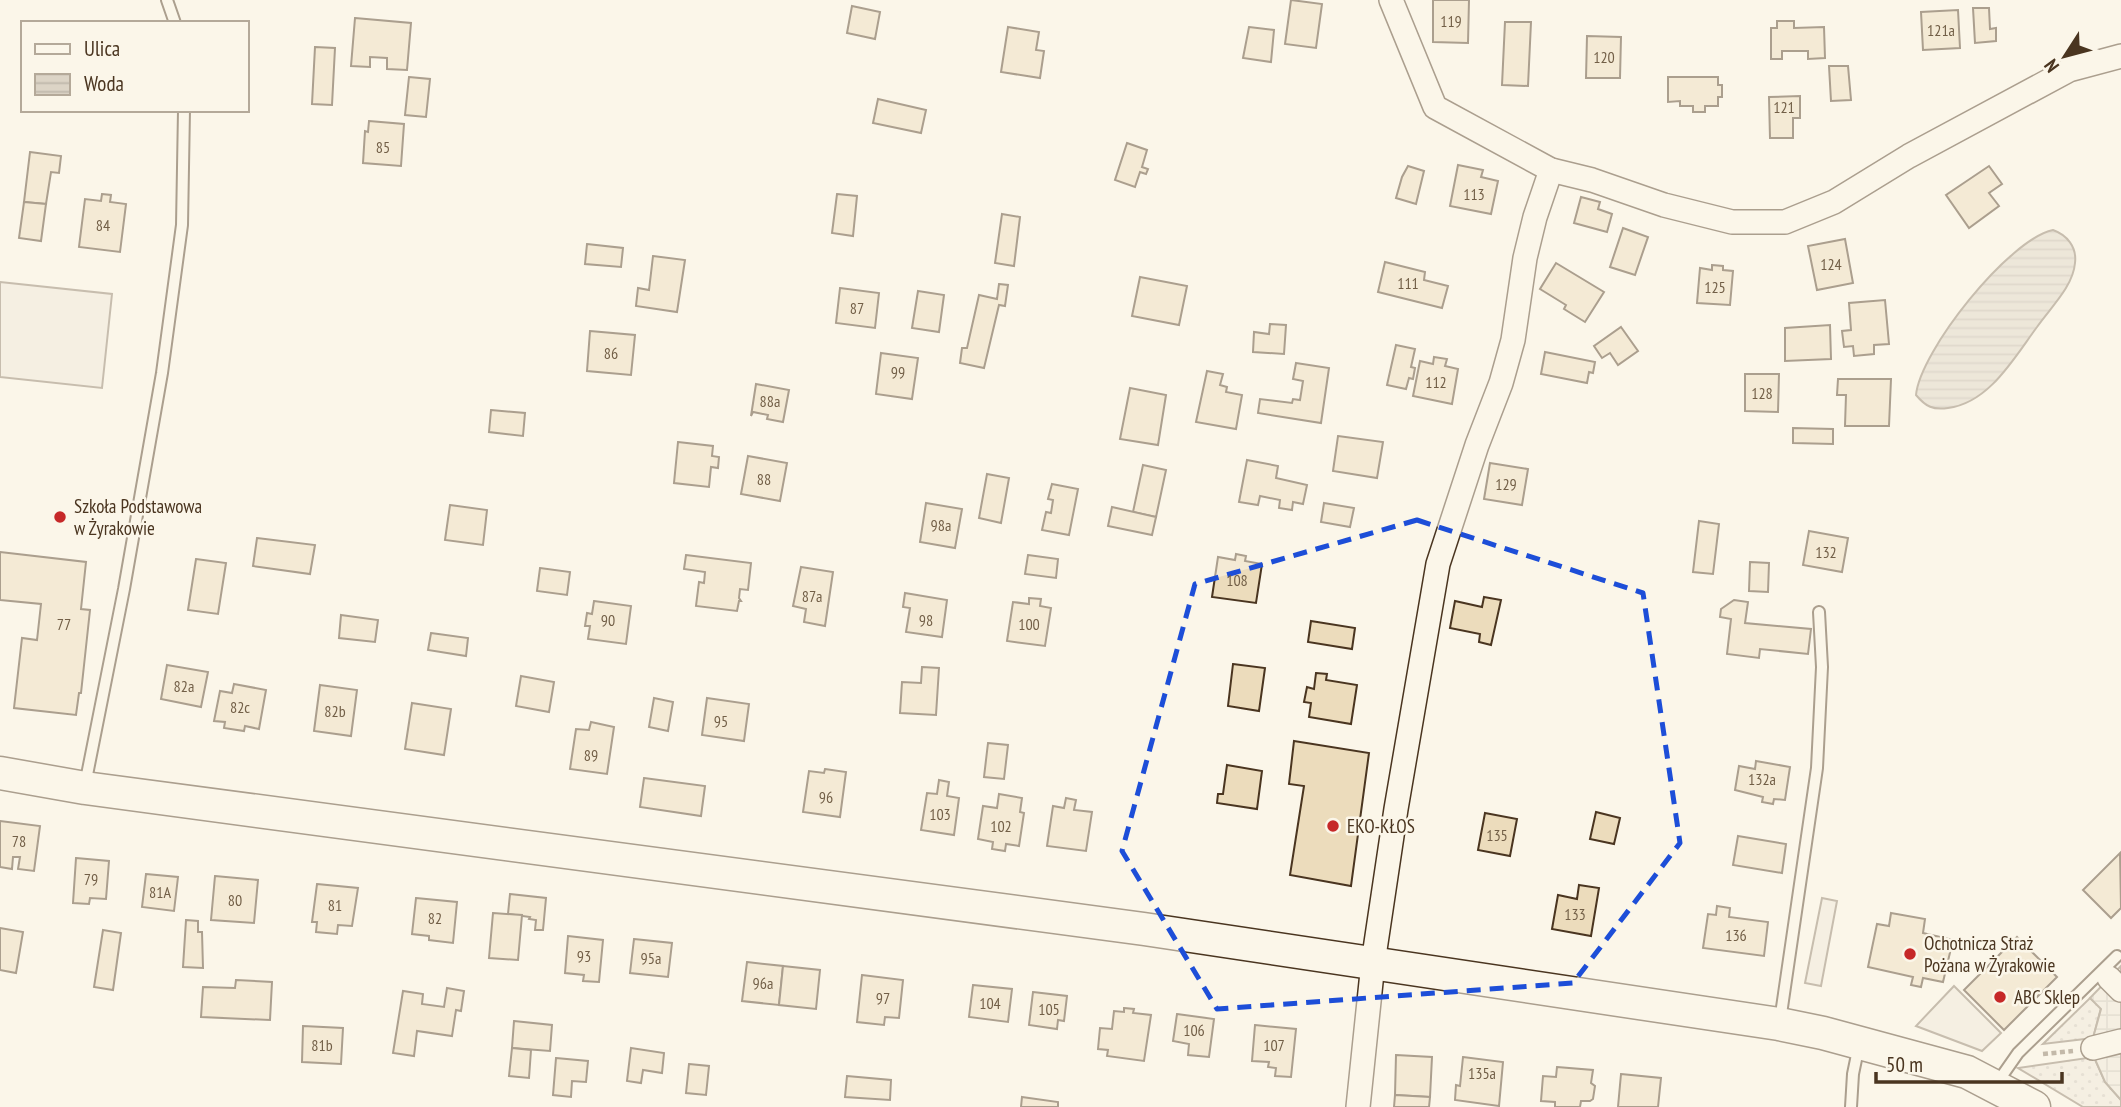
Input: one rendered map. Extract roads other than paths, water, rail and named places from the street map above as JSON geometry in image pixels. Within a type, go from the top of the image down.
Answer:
[{"type":"street","points":[[1391,0],[1435,107],[1551,170],[1591,180],[1664,205],[1732,222],[1785,222],[1834,202],[1909,156],[2069,70],[2121,57]]},
{"type":"street","points":[[1358,1107],[1373,962],[1438,564],[1513,340],[1528,248],[1551,170]]},
{"type":"street","points":[[0,774],[85,788],[1130,927],[1779,1024],[1859,1042],[1967,1072],[2034,1107]]},
{"type":"street","points":[[2093,1048],[2121,1041]]},
{"type":"lane","points":[[167,0],[173,21]]},
{"type":"lane","points":[[85,788],[162,373],[182,225],[184,112]]},
{"type":"lane","points":[[1779,1024],[1817,768],[1822,667],[1819,612]]},
{"type":"lane","points":[[1995,1086],[2018,1053],[2117,956]]},
{"type":"lane","points":[[1851,1107],[1859,1042]]},
{"type":"water","points":[[2053,230],[2067,238],[2073,247],[2073,272],[2060,297],[2010,365],[1976,398],[1963,404],[1938,408],[1923,402],[1916,395],[1921,376],[1933,352],[1970,299],[2014,253],[2035,238]]},
{"type":"place","name":"Szkoła Podstawowa w Żyrakowie","points":[[60,517]]},
{"type":"place","name":"EKO-KŁOS","points":[[1333,826]]},
{"type":"place","name":"Ochotnicza Straż Pożana w Żyrakowie","points":[[1910,954]]},
{"type":"place","name":"ABC Sklep","points":[[2000,997]]}]
